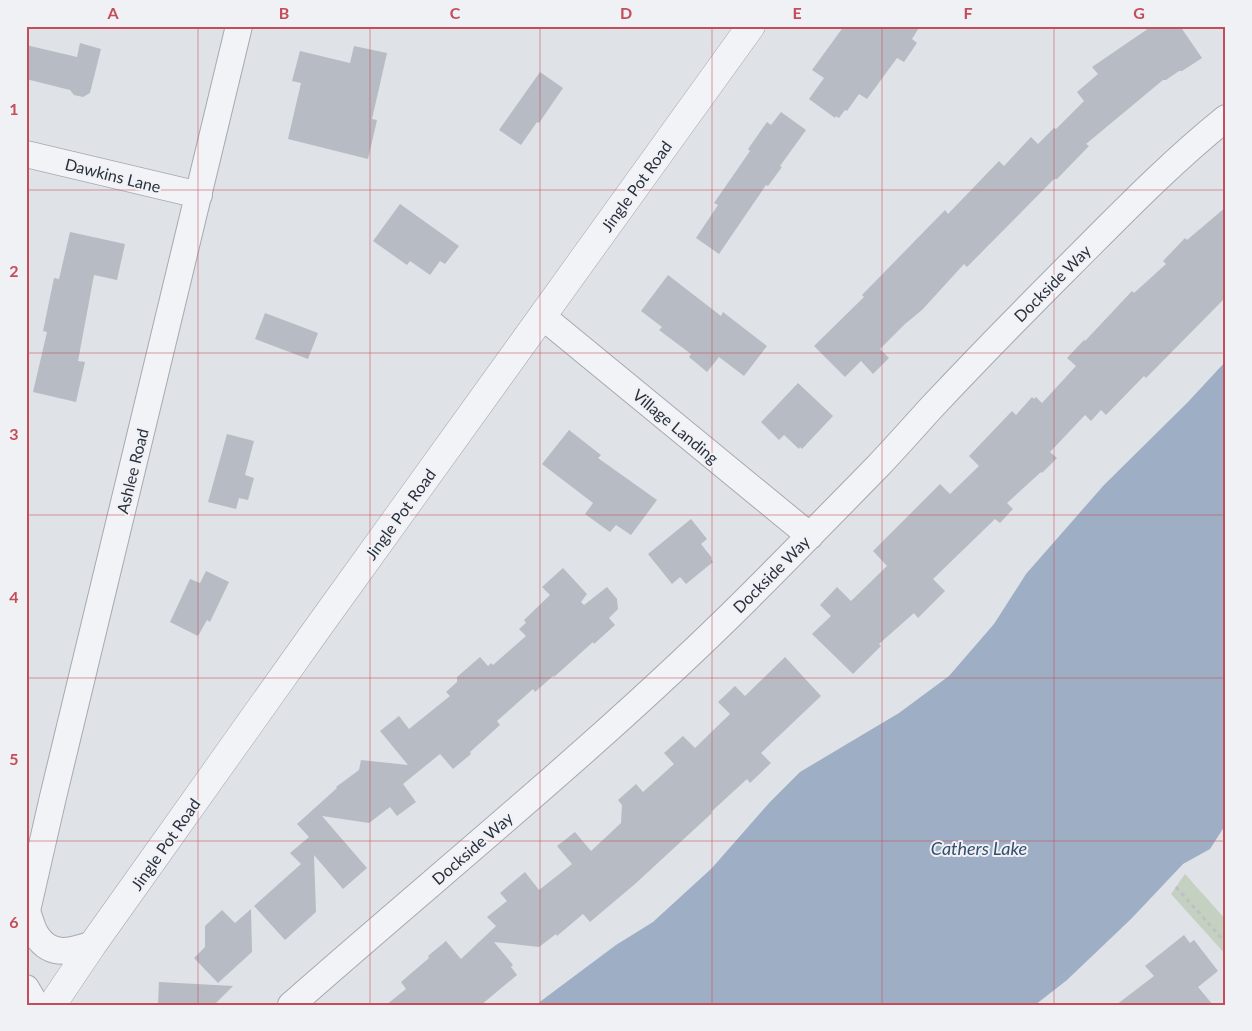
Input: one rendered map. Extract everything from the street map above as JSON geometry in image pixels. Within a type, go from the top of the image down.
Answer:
[{"type":"street","name":"Ashlee Road","points":[[27,913],[53,797],[239,26]]},
{"type":"street","name":"Jingle Pot Road","points":[[52,1005],[311,638],[751,26]]},
{"type":"street","name":"Dockside Way","points":[[291,1005],[654,688],[810,536],[1010,326],[1148,187],[1226,118]]},
{"type":"street","name":"Dawkins Lane","points":[[26,154],[199,195]]},
{"type":"street","name":"Village Landing","points":[[542,316],[810,536]]},
{"type":"street","points":[[27,913],[36,936],[54,950],[64,952],[94,944]]},
{"type":"street","points":[[26,988],[36,1005]]},
{"type":"path","points":[[1176,887],[1226,943]]},
{"type":"green space","points":[[1185,874],[1226,920],[1226,955],[1171,894]]},
{"type":"water","name":"Cathers Lake","points":[[1226,361],[1226,824],[1210,849],[1183,864],[1131,919],[1067,980],[1035,1005],[537,1005],[616,945],[653,922],[712,868],[770,802],[800,772],[899,713],[949,676],[994,624],[1026,574],[1104,485],[1188,402]]},
{"type":"building","points":[[844,26],[920,26],[912,39],[917,43],[904,62],[897,58],[867,99],[859,94],[847,111],[845,110],[839,118],[836,116],[835,118],[809,99],[824,78],[812,70]]},
{"type":"building","points":[[1152,26],[1180,26],[1202,58],[1163,80],[1086,144],[1089,146],[1057,179],[1054,179],[967,267],[964,264],[922,310],[880,349],[889,358],[873,374],[861,361],[845,377],[814,346],[864,297],[862,295],[945,210],[948,214],[999,161],[1004,166],[1031,137],[1038,144],[1084,101],[1077,92],[1098,74],[1092,67]]},
{"type":"building","points":[[80,43],[101,49],[90,93],[83,97],[74,95],[70,90],[26,79],[26,45],[77,57]]},
{"type":"building","points":[[354,46],[387,53],[372,119],[377,120],[368,159],[288,139],[301,83],[292,81],[300,51],[350,63]]},
{"type":"building","points":[[540,72],[563,88],[521,145],[499,130]]},
{"type":"building","points":[[781,112],[806,130],[780,166],[782,167],[768,186],[766,185],[719,254],[696,238],[718,205],[714,203],[750,151],[748,149],[767,122],[771,125]]},
{"type":"building","points":[[400,204],[459,246],[445,264],[440,261],[430,275],[410,261],[407,265],[373,241]]},
{"type":"building","points":[[1226,207],[1226,297],[1146,378],[1144,376],[1106,415],[1101,410],[1091,421],[1085,415],[1050,452],[1057,458],[1007,503],[1013,509],[1000,523],[995,519],[933,579],[945,591],[918,618],[914,613],[879,644],[881,646],[853,674],[812,634],[831,616],[820,605],[837,587],[851,601],[887,566],[873,551],[940,484],[950,494],[979,466],[969,456],[1012,411],[1016,415],[1032,397],[1034,399],[1036,397],[1042,403],[1076,366],[1067,358],[1132,291],[1134,293],[1166,264],[1163,261],[1185,238],[1187,240]]},
{"type":"building","points":[[70,232],[125,244],[117,280],[94,275],[78,361],[85,362],[76,402],[33,392],[47,332],[43,331],[54,278],[59,279]]},
{"type":"building","points":[[668,275],[721,316],[723,312],[767,346],[744,376],[719,357],[707,372],[689,357],[691,354],[659,330],[662,327],[641,311]]},
{"type":"building","points":[[265,313],[318,333],[308,359],[255,339]]},
{"type":"building","points":[[798,383],[833,416],[802,449],[800,447],[799,449],[784,435],[779,440],[761,422]]},
{"type":"building","points":[[569,430],[601,455],[598,458],[657,500],[631,535],[616,525],[610,532],[585,514],[593,503],[542,464]]},
{"type":"building","points":[[227,434],[254,441],[245,475],[254,478],[248,500],[239,498],[236,509],[208,502]]},
{"type":"building","points":[[691,519],[707,539],[701,544],[713,562],[686,584],[680,577],[672,584],[648,554]]},
{"type":"building","points":[[563,568],[587,594],[581,602],[584,605],[607,587],[617,599],[618,609],[609,618],[615,625],[535,692],[533,689],[497,721],[500,725],[453,769],[440,754],[403,784],[416,802],[397,816],[390,807],[369,823],[322,816],[367,868],[343,889],[314,855],[316,912],[285,940],[254,906],[301,864],[290,853],[309,837],[297,824],[336,787],[359,770],[361,760],[408,765],[380,731],[399,716],[409,729],[450,696],[446,692],[457,682],[457,677],[480,657],[488,666],[491,663],[493,665],[526,636],[519,629],[526,623],[524,620],[550,595],[542,587]]},
{"type":"building","points":[[206,571],[229,582],[210,622],[207,620],[198,636],[170,622],[190,579],[200,583]]},
{"type":"building","points":[[785,657],[821,696],[761,753],[771,763],[750,783],[747,779],[635,884],[590,922],[583,914],[557,936],[556,934],[539,947],[494,942],[513,965],[511,967],[517,975],[481,1005],[386,1005],[406,989],[401,982],[446,941],[461,959],[496,926],[487,917],[507,901],[500,893],[525,872],[539,890],[572,864],[557,846],[575,832],[591,851],[621,823],[622,805],[618,800],[636,784],[643,792],[674,764],[664,753],[683,736],[695,748],[730,714],[718,702],[735,686],[745,696]]},
{"type":"building","points":[[251,909],[252,952],[218,983],[194,958],[205,947],[205,926],[222,910],[235,923]]},
{"type":"building","points":[[1184,935],[1190,943],[1194,940],[1218,971],[1198,987],[1213,1005],[1116,1005],[1154,976],[1145,966]]},
{"type":"building","points":[[159,982],[233,986],[214,1005],[158,1005]]}]
